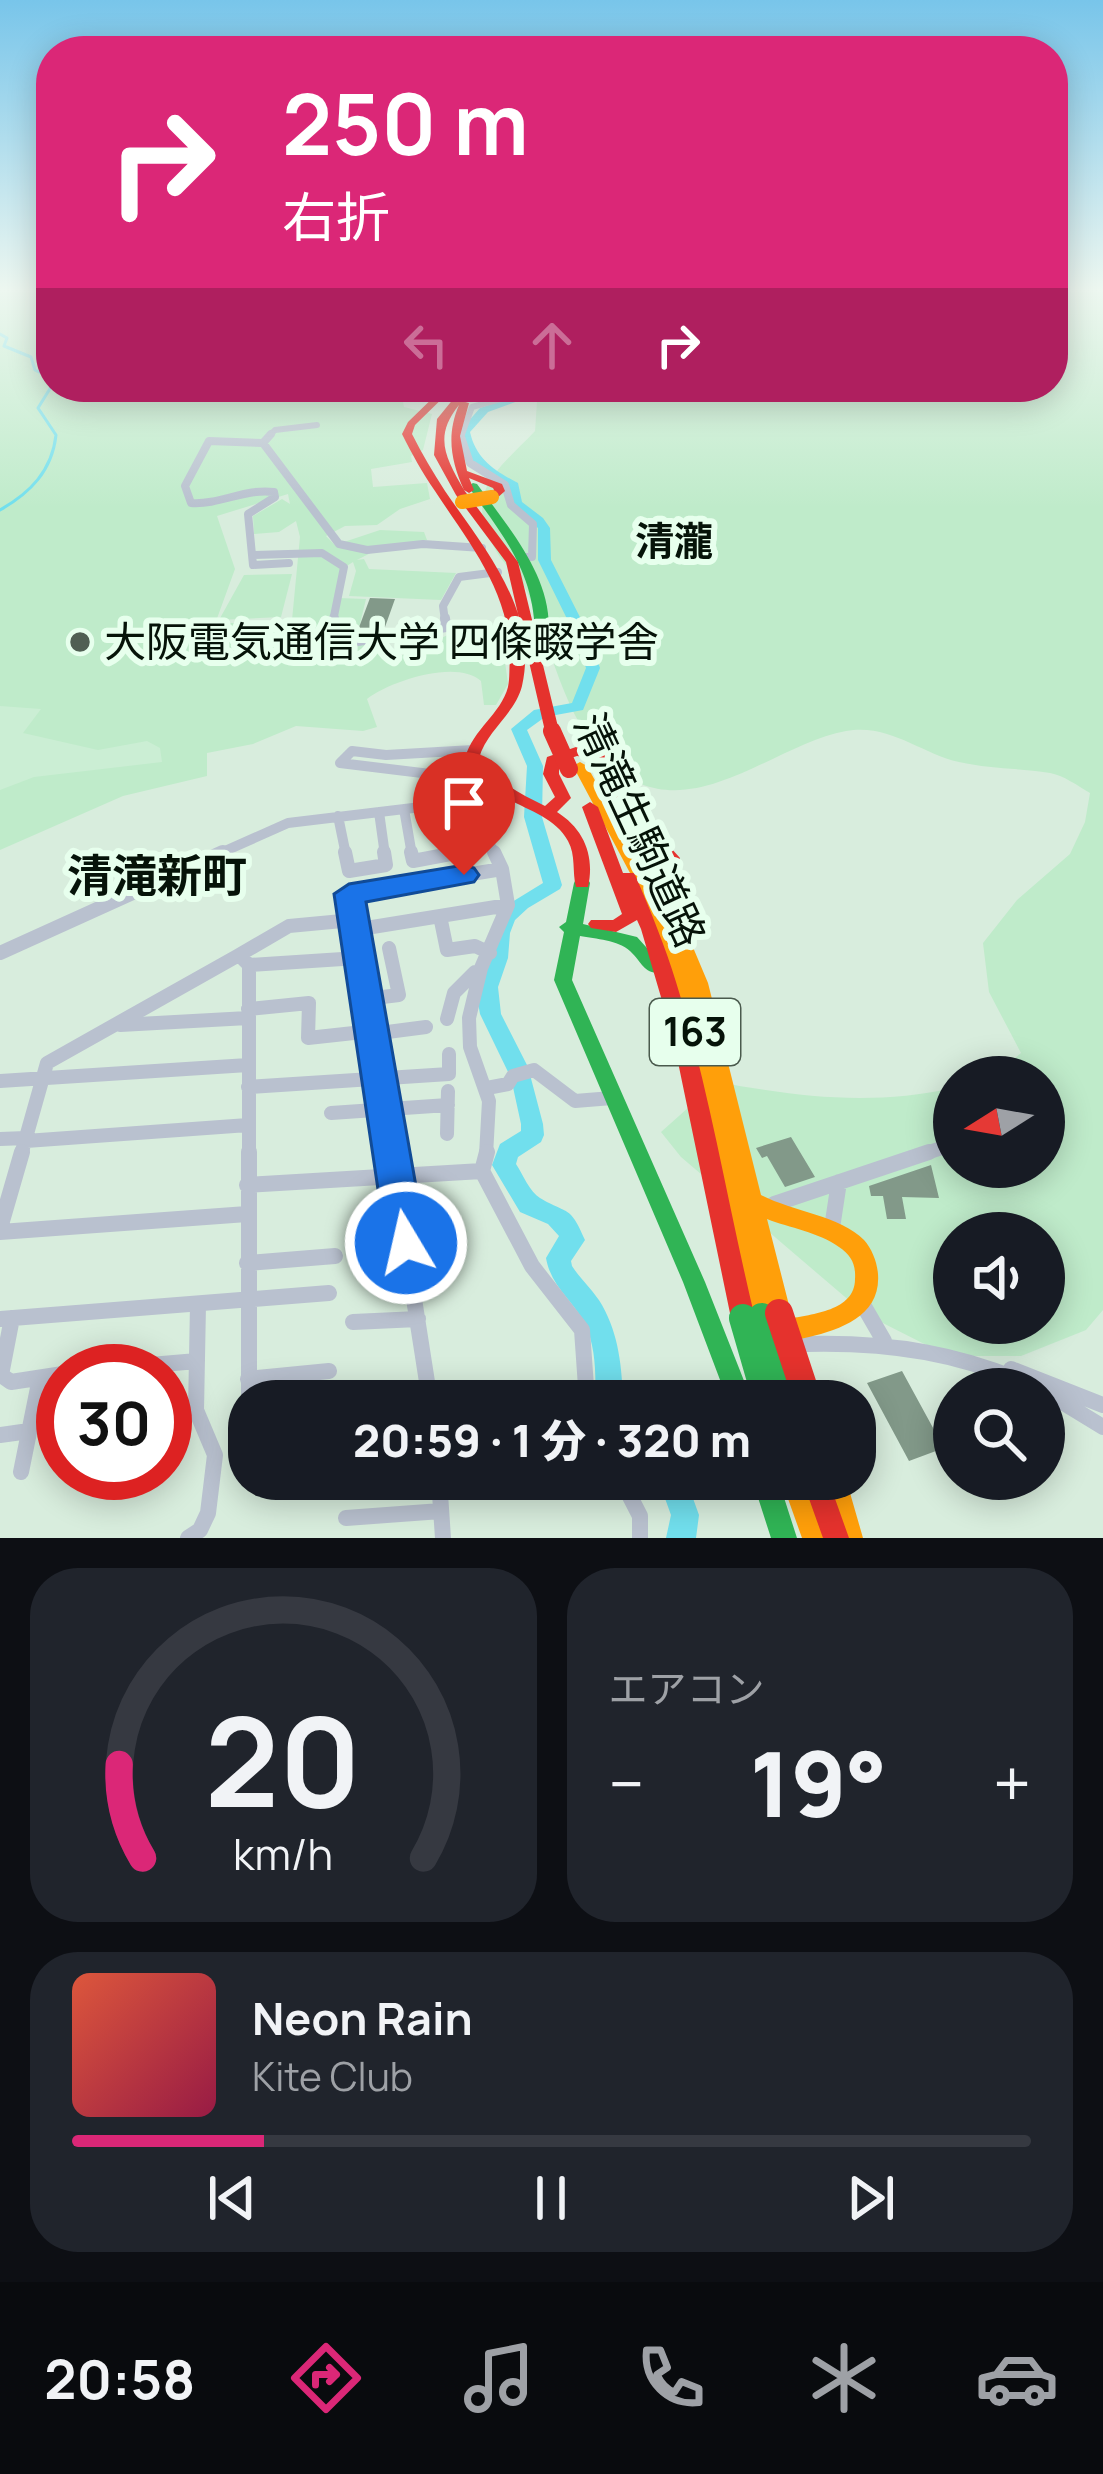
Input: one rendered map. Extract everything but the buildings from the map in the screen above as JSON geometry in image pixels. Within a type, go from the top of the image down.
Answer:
[{"type":"main road","name":"163","points":[[447,402],[436,418],[428,456],[419,459],[471,491]]},
{"type":"main road","name":"清滝生駒道路","points":[[449,402],[442,418],[439,455],[461,495],[512,562],[557,730],[655,903],[680,973],[781,1380]]},
{"type":"main road","points":[[467,402],[456,417],[453,443],[471,491],[482,548],[498,572],[511,610],[516,680],[509,700],[484,724],[473,750],[479,773],[504,795],[545,811],[572,829],[587,854],[568,927],[563,980],[732,1380]]},
{"type":"main road","name":"清滝生駒道路","points":[[453,443],[470,493],[525,569],[557,730]]},
{"type":"main road","points":[[471,491],[527,557],[546,619],[542,641]]},
{"type":"main road","points":[[545,811],[562,798],[551,774],[551,760],[576,751],[602,755],[613,769],[625,807],[667,849],[670,864],[658,884]]},
{"type":"main road","name":"清滝生駒道路","points":[[579,772],[590,807],[650,925],[684,1046],[716,1213],[762,1316],[766,1380]]},
{"type":"main road","points":[[579,772],[617,814],[680,925],[762,1254],[762,1316],[797,1380]]},
{"type":"main road","points":[[568,927],[616,926],[631,916],[590,807]]},
{"type":"main road","points":[[648,864],[670,864]]},
{"type":"main road","points":[[568,927],[626,937],[641,945],[652,957],[684,1046]]},
{"type":"main road","points":[[721,1352],[842,1318],[862,1303],[868,1286],[867,1266],[859,1251],[832,1228],[794,1224],[764,1212],[749,1197]]},
{"type":"main road","points":[[762,1254],[794,1224]]},
{"type":"main road","points":[[772,1500],[784,1538]]},
{"type":"main road","points":[[801,1500],[815,1538]]},
{"type":"main road","points":[[822,1500],[836,1538]]},
{"type":"main road","points":[[839,1500],[850,1538]]},
{"type":"street","points":[[490,402],[472,407],[460,433],[470,464],[505,485],[511,505],[533,524],[536,543],[532,556],[527,557]]},
{"type":"street","points":[[289,563],[253,565],[248,514],[274,497],[274,492],[251,491],[210,506],[191,503],[185,486],[208,441],[263,443],[275,430],[317,425]]},
{"type":"street","points":[[263,443],[339,544],[367,550],[423,544],[482,548]]},
{"type":"street","points":[[253,555],[322,553],[344,567],[340,604],[327,634],[339,644],[446,627],[443,606],[459,578],[498,572]]},
{"type":"street","points":[[436,775],[447,749]]},
{"type":"street","points":[[473,750],[386,755],[352,751],[340,764],[464,778],[479,773]]},
{"type":"street","points":[[0,953],[288,823],[504,795],[500,826],[485,834],[502,868],[508,905],[494,929],[490,953],[454,993],[448,1019]]},
{"type":"street","points":[[404,809],[413,861],[460,854],[448,803]]},
{"type":"street","points":[[338,816],[350,871],[386,866],[379,812]]},
{"type":"street","points":[[427,1380],[349,894],[502,868]]},
{"type":"street","points":[[247,1214],[0,1230],[5,1194],[47,1063],[244,960],[289,926],[354,925],[508,905]]},
{"type":"street","points":[[440,916],[446,950],[475,946],[490,953]]},
{"type":"street","points":[[366,999],[399,995],[389,948]]},
{"type":"street","points":[[244,960],[358,958]]},
{"type":"street","points":[[244,960],[248,1379],[329,1371]]},
{"type":"street","points":[[475,972],[468,1040],[487,1088],[490,1146],[482,1171],[532,1267],[582,1330],[586,1380]]},
{"type":"street","points":[[114,1025],[309,1003],[308,1038],[426,1027]]},
{"type":"street","points":[[248,1087],[449,1074],[449,1054]]},
{"type":"street","points":[[0,1082],[248,1065]]},
{"type":"street","points":[[487,1088],[508,1084],[534,1070],[575,1101],[612,1098]]},
{"type":"street","points":[[332,1113],[385,1110],[448,1098],[447,1134]]},
{"type":"street","points":[[0,1139],[248,1125]]},
{"type":"street","points":[[774,1204],[933,1151]]},
{"type":"street","points":[[247,1185],[482,1171]]},
{"type":"street","points":[[832,1228],[839,1182]]},
{"type":"street","points":[[247,1263],[335,1256]]},
{"type":"street","points":[[36,1379],[11,1382],[1,1376],[6,1319],[329,1293]]},
{"type":"street","points":[[862,1303],[884,1341]]},
{"type":"street","points":[[188,1538],[200,1530],[208,1513],[215,1455],[196,1410],[198,1305]]},
{"type":"street","points":[[353,1322],[418,1319]]},
{"type":"street","points":[[806,1344],[884,1341],[991,1364],[1103,1405]]},
{"type":"street","points":[[192,1361],[197,1361]]},
{"type":"street","points":[[991,1364],[999,1368]]},
{"type":"street","points":[[21,1472],[36,1397]]},
{"type":"street","points":[[1065,1404],[1103,1427]]},
{"type":"street","points":[[0,1435],[29,1431]]},
{"type":"street","points":[[440,1500],[443,1538]]},
{"type":"street","points":[[632,1500],[640,1516],[640,1538]]},
{"type":"street","points":[[346,1518],[441,1511]]},
{"type":"shaded area","points":[[0,364],[36,364],[36,402],[403,402],[404,407],[432,414],[423,450],[411,456],[412,462],[371,469],[373,487],[427,483],[430,499],[400,509],[377,525],[345,526],[326,536],[335,545],[380,530],[424,532],[427,540],[384,546],[357,560],[364,559],[369,569],[456,573],[441,600],[349,596],[356,571],[353,562],[342,569],[338,598],[366,599],[358,632],[386,658],[416,651],[468,627],[500,625],[508,684],[496,705],[484,705],[481,681],[470,675],[424,675],[367,699],[377,727],[363,731],[296,726],[253,744],[207,753],[207,776],[123,796],[0,850],[0,790],[34,777],[162,762],[160,748],[147,741],[98,750],[23,733],[41,709],[0,706]],"holes":[[[288,494],[290,504],[282,499],[253,516],[254,534],[279,532],[296,521],[300,537],[292,620],[215,624],[235,569],[217,516]]]},
{"type":"shaded area","points":[[1068,364],[1103,364],[1103,1310],[1086,1330],[1065,1338],[1065,1212],[933,1212],[933,1344],[1051,1344],[1021,1356],[948,1356],[865,1314],[681,1157],[661,1132],[717,1082],[836,1097],[933,1092],[933,1188],[1065,1188],[1065,1056],[1018,1056],[1021,1053],[989,992],[983,943],[1017,900],[1070,854],[1085,822],[1090,793],[1055,774],[959,762],[890,735],[862,730],[817,739],[697,788],[667,790],[637,782],[608,762],[580,725],[526,590],[487,533],[483,499],[496,472],[535,431],[537,402],[1068,402]]},
{"type":"shaded area","name":"大阪電気通信大学 四條畷学舎","points":[[0,533],[173,740],[171,761],[0,797]]},
{"type":"shaded area","points":[[292,574],[281,617],[219,620],[244,575]]},
{"type":"waterway","points":[[33,364],[36,370]]},
{"type":"waterway","points":[[0,510],[30,488],[50,460],[56,435],[38,408],[42,402]]},
{"type":"waterway","points":[[507,402],[484,410],[464,432],[466,442],[489,471],[514,486],[516,503],[542,524],[544,560],[593,668],[578,707],[540,713],[519,729],[535,766],[533,817],[553,885],[521,904],[503,923],[488,987],[491,1014],[522,1078],[533,1135],[508,1151],[504,1165],[528,1205],[556,1216],[570,1232],[573,1240],[558,1258],[559,1266],[598,1324],[608,1380]]},
{"type":"waterway","points":[[680,1500],[685,1515],[681,1538]]},
{"type":"traffic: fast","points":[[473,486],[532,577],[542,618],[542,642]]},
{"type":"traffic: fast","points":[[582,883],[563,980],[732,1380]]},
{"type":"traffic: fast","points":[[568,927],[631,941],[656,968]]},
{"type":"traffic: fast","points":[[762,1317],[781,1380]]},
{"type":"traffic: fast","points":[[743,1318],[761,1380]]},
{"type":"traffic: fast","points":[[772,1500],[784,1538]]},
{"type":"traffic: slow","points":[[462,502],[492,497]]},
{"type":"traffic: slow","points":[[580,766],[655,903],[680,973],[762,1317]]},
{"type":"traffic: slow","points":[[660,888],[699,983],[779,1313]]},
{"type":"traffic: slow","points":[[754,1202],[844,1237],[866,1263],[867,1284],[856,1306],[833,1319],[781,1332]]},
{"type":"traffic: slow","points":[[801,1500],[815,1538]]},
{"type":"traffic: slow","points":[[839,1500],[850,1538]]},
{"type":"traffic: jam","points":[[434,402],[407,434],[498,579],[517,643],[513,692],[480,737],[472,758],[486,777],[560,822],[574,836],[582,856],[582,883]]},
{"type":"traffic: jam","points":[[456,402],[442,419],[439,455],[461,495],[512,562],[552,731]]},
{"type":"traffic: jam","points":[[464,403],[456,425],[456,447],[469,490]]},
{"type":"traffic: jam","points":[[468,474],[498,486],[500,491],[492,497]]},
{"type":"traffic: jam","points":[[552,731],[569,769]]},
{"type":"traffic: jam","points":[[548,812],[563,798],[551,774],[552,760],[576,751],[602,755],[613,769],[625,807],[672,858],[669,872],[658,883]]},
{"type":"traffic: jam","points":[[590,807],[631,916],[616,926],[597,924]]},
{"type":"traffic: jam","points":[[628,877],[650,929],[682,1038],[743,1318]]},
{"type":"traffic: jam","points":[[779,1313],[801,1380]]},
{"type":"traffic: jam","points":[[822,1500],[836,1538]]},
{"type":"place","name":"大阪電気通信大学 四條畷学舎","points":[[80,642]]},
{"type":"district","name":"清瀧","points":[[674,541]]},
{"type":"district","name":"清滝新町","points":[[157,876]]},
{"type":"route","points":[[406,1243],[349,894],[464,875]]}]
